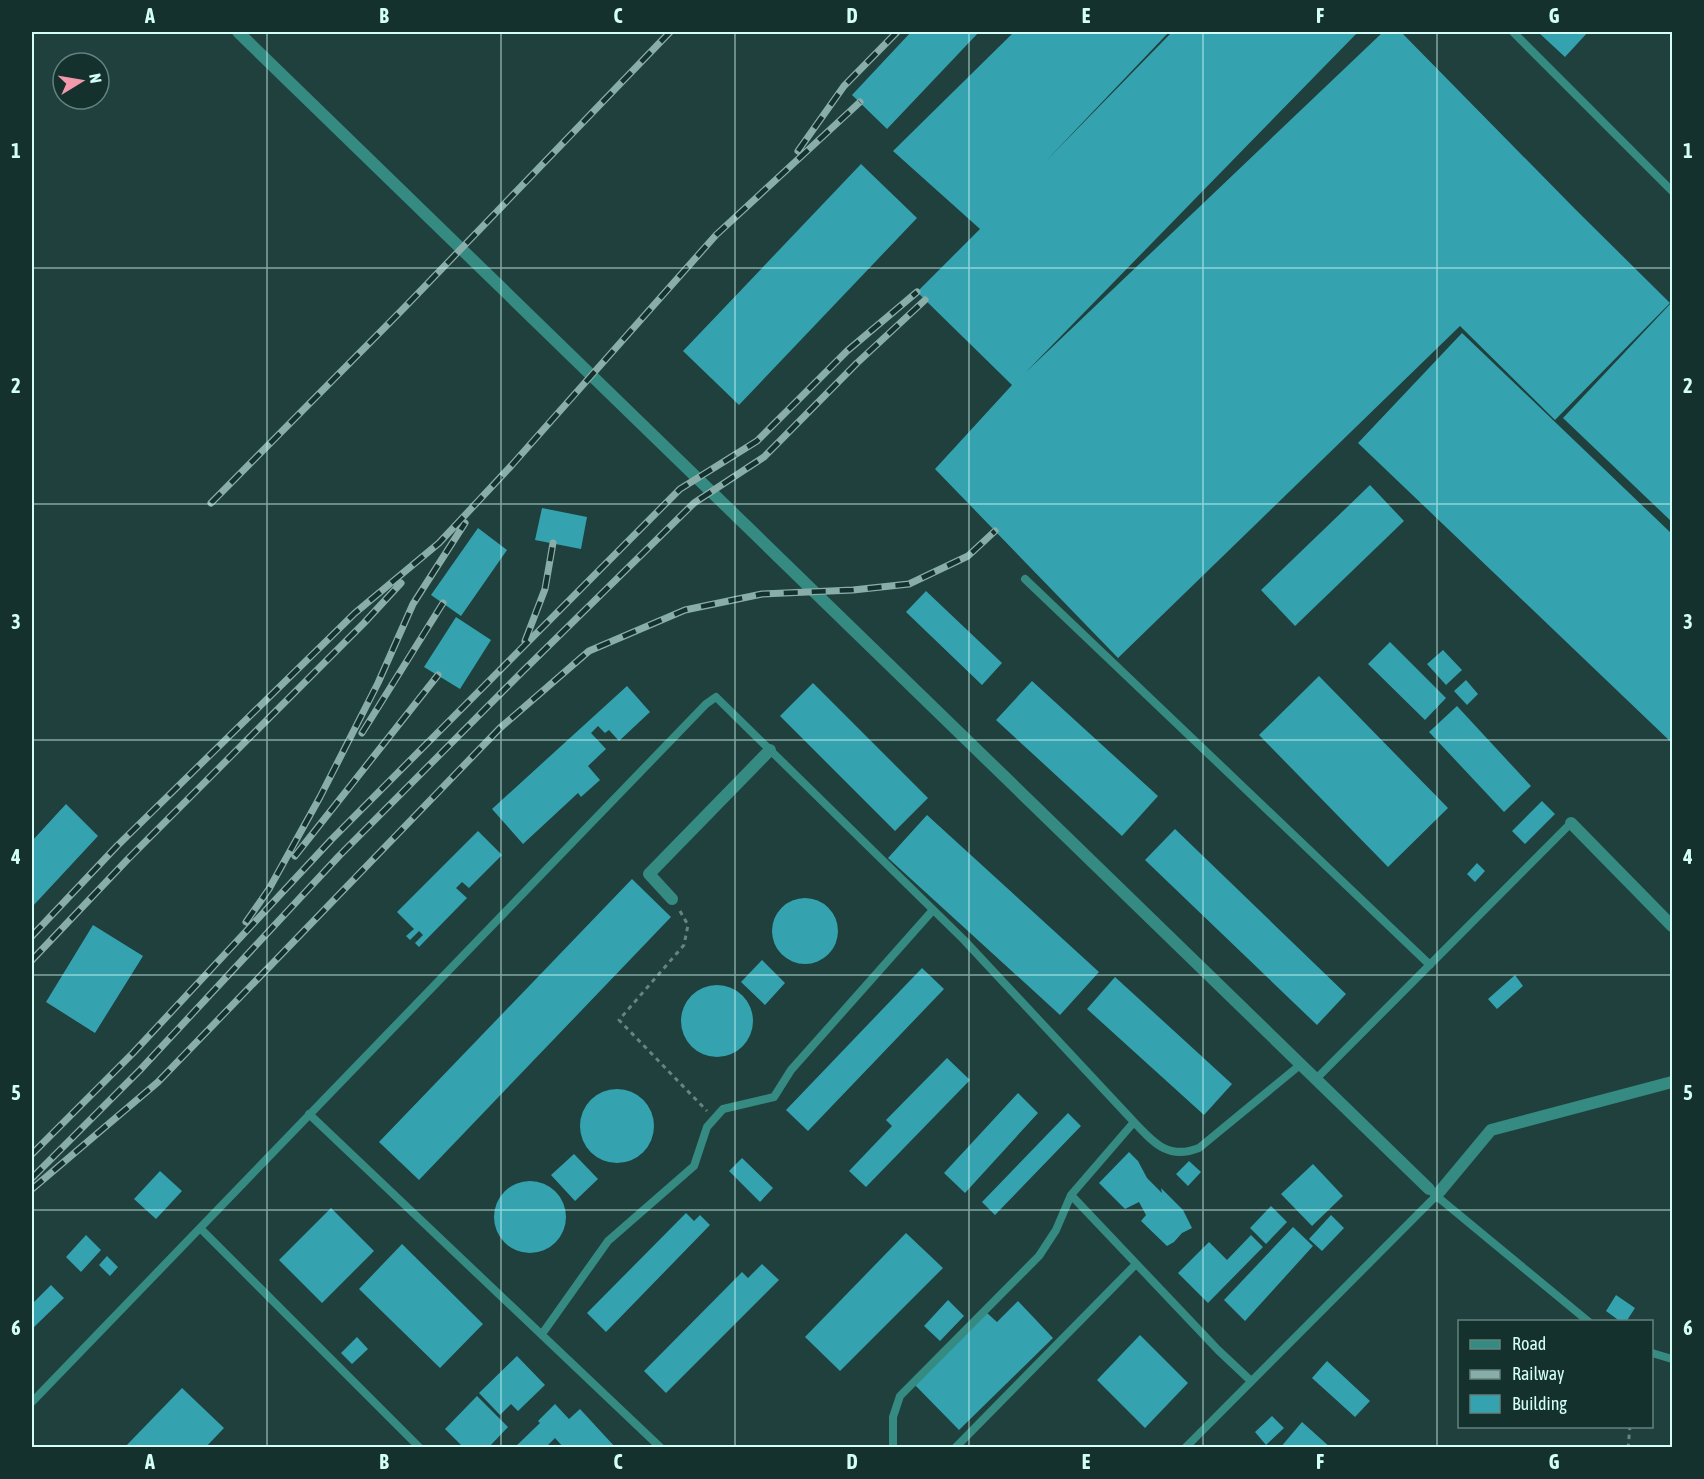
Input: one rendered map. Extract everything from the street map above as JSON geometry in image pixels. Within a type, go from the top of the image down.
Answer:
[{"type":"street","points":[[238,32],[1433,1192],[1491,1130],[1672,1082]]},
{"type":"street","points":[[672,899],[649,874],[770,750]]},
{"type":"street","points":[[1572,823],[1672,926]]},
{"type":"lane","points":[[1513,32],[1672,191]]},
{"type":"lane","points":[[1025,579],[1430,965]]},
{"type":"lane","points":[[32,1402],[706,704],[716,697],[964,940],[1151,1140],[1165,1150],[1191,1152],[1199,1148],[1300,1065]]},
{"type":"lane","points":[[1316,1079],[1572,823]]},
{"type":"lane","points":[[542,1334],[608,1241],[694,1166],[707,1128],[723,1109],[774,1097],[791,1070],[933,910]]},
{"type":"lane","points":[[309,1114],[661,1448]]},
{"type":"lane","points":[[893,1448],[892,1417],[900,1396],[1039,1256],[1056,1230],[1071,1196],[1134,1122]]},
{"type":"lane","points":[[1185,1448],[1433,1192],[1587,1320]]},
{"type":"lane","points":[[1071,1196],[1218,1350],[1251,1381]]},
{"type":"lane","points":[[200,1228],[420,1448]]},
{"type":"lane","points":[[955,1448],[1136,1264]]},
{"type":"lane","points":[[1653,1353],[1672,1359]]},
{"type":"path","points":[[672,899],[688,925],[684,945],[619,1020],[715,1118]]},
{"type":"path","points":[[1628,1448],[1630,1428]]},
{"type":"shaded area","points":[[32,32],[1672,32],[1672,1447],[32,1447]]},
{"type":"building","points":[[911,32],[979,32],[887,129],[852,95]]},
{"type":"building","points":[[1014,32],[1169,32],[1044,163],[1172,32],[1358,32],[1026,372],[1383,32],[1401,32],[1670,303],[1555,420],[1460,326],[1118,658],[935,469],[1012,385],[917,292],[980,229],[893,151]]},
{"type":"building","points":[[1538,32],[1588,32],[1565,57]]},
{"type":"building","points":[[861,164],[917,218],[739,405],[683,351]]},
{"type":"building","points":[[1672,302],[1672,522],[1563,418]]},
{"type":"building","points":[[1462,333],[1672,534],[1672,743],[1358,443]]},
{"type":"building","points":[[1370,485],[1404,521],[1295,626],[1261,590]]},
{"type":"building","points":[[542,508],[587,517],[581,549],[535,540]]},
{"type":"building","points":[[478,528],[507,550],[461,616],[431,595]]},
{"type":"building","points":[[926,591],[1002,663],[982,685],[906,612]]},
{"type":"building","points":[[456,617],[491,640],[460,689],[424,667]]},
{"type":"building","points":[[1390,642],[1446,698],[1425,720],[1368,664]]},
{"type":"building","points":[[1443,650],[1462,670],[1446,685],[1427,664]]},
{"type":"building","points":[[1319,676],[1448,808],[1388,867],[1259,735]]},
{"type":"building","points":[[1466,680],[1478,694],[1467,705],[1454,691]]},
{"type":"building","points":[[1032,681],[1158,796],[1122,836],[996,720]]},
{"type":"building","points":[[813,683],[928,798],[895,831],[780,716]]},
{"type":"building","points":[[627,686],[650,712],[619,741],[609,730],[605,733],[598,726],[591,733],[606,749],[588,766],[600,780],[581,797],[578,793],[523,844],[492,809]]},
{"type":"building","points":[[1457,706],[1531,786],[1504,812],[1429,732]]},
{"type":"building","points":[[1542,801],[1555,814],[1525,844],[1512,831]]},
{"type":"building","points":[[66,804],[98,836],[32,907],[32,841]]},
{"type":"building","points":[[927,815],[1099,972],[1060,1015],[888,858]]},
{"type":"building","points":[[1175,829],[1346,994],[1317,1025],[1145,860]]},
{"type":"building","points":[[478,831],[502,855],[469,888],[462,882],[456,888],[467,898],[419,947],[415,943],[423,935],[419,931],[410,940],[406,936],[414,929],[397,912]]},
{"type":"building","points":[[1477,863],[1485,871],[1475,882],[1467,874]]},
{"type":"building","points":[[632,879],[671,917],[419,1180],[379,1142]]},
{"type":"building","points":[[805,898],[818,901],[828,908],[835,918],[838,931],[835,944],[828,954],[818,961],[805,964],[792,961],[782,954],[775,944],[772,931],[775,918],[782,908],[792,901]]},
{"type":"building","points":[[93,925],[143,956],[95,1033],[46,1002]]},
{"type":"building","points":[[762,960],[785,983],[765,1005],[741,982]]},
{"type":"building","points":[[922,968],[944,989],[808,1131],[786,1110]]},
{"type":"building","points":[[1515,975],[1523,986],[1497,1009],[1488,999]]},
{"type":"building","points":[[1115,977],[1232,1084],[1204,1115],[1087,1009]]},
{"type":"building","points":[[724,985],[743,995],[751,1007],[753,1021],[751,1035],[743,1047],[731,1055],[710,1057],[691,1047],[683,1035],[681,1014],[691,995],[703,987]]},
{"type":"building","points":[[947,1058],[970,1080],[866,1187],[849,1171],[892,1126],[886,1120]]},
{"type":"building","points":[[610,1089],[624,1089],[638,1095],[648,1105],[654,1119],[652,1140],[638,1157],[624,1163],[610,1163],[596,1157],[586,1147],[580,1133],[580,1119],[586,1105],[596,1095]]},
{"type":"building","points":[[1018,1093],[1038,1113],[965,1193],[944,1173]]},
{"type":"building","points":[[1068,1113],[1081,1126],[995,1215],[982,1202]]},
{"type":"building","points":[[1129,1152],[1138,1161],[1147,1178],[1162,1193],[1161,1188],[1183,1210],[1192,1228],[1167,1246],[1141,1221],[1146,1215],[1139,1202],[1125,1209],[1099,1183]]},
{"type":"building","points":[[574,1154],[598,1179],[575,1201],[551,1175]]},
{"type":"building","points":[[742,1158],[773,1188],[760,1202],[729,1171]]},
{"type":"building","points":[[1189,1161],[1201,1172],[1188,1186],[1176,1174]]},
{"type":"building","points":[[1313,1164],[1343,1196],[1312,1226],[1281,1194]]},
{"type":"building","points":[[160,1171],[182,1191],[156,1219],[134,1199]]},
{"type":"building","points":[[530,1181],[550,1187],[560,1197],[566,1217],[560,1237],[550,1247],[530,1253],[510,1247],[500,1237],[494,1217],[500,1197],[510,1187]]},
{"type":"building","points":[[1271,1206],[1287,1222],[1266,1244],[1250,1228]]},
{"type":"building","points":[[331,1208],[374,1251],[322,1303],[279,1260]]},
{"type":"building","points":[[686,1213],[694,1221],[700,1215],[710,1225],[606,1332],[587,1313]]},
{"type":"building","points":[[1331,1215],[1344,1228],[1322,1251],[1309,1239]]},
{"type":"building","points":[[1293,1227],[1313,1246],[1245,1321],[1224,1300]]},
{"type":"building","points":[[906,1233],[943,1268],[840,1371],[805,1337]]},
{"type":"building","points":[[86,1235],[101,1250],[81,1272],[66,1257]]},
{"type":"building","points":[[1251,1235],[1263,1247],[1208,1303],[1178,1273],[1209,1242],[1227,1260]]},
{"type":"building","points":[[402,1244],[483,1324],[440,1368],[359,1289]]},
{"type":"building","points":[[107,1256],[118,1267],[110,1276],[99,1265]]},
{"type":"building","points":[[762,1264],[779,1280],[666,1393],[644,1371],[742,1272],[748,1278]]},
{"type":"building","points":[[51,1285],[64,1298],[33,1328],[32,1304]]},
{"type":"building","points":[[1616,1295],[1635,1308],[1627,1320],[1618,1320],[1606,1311]]},
{"type":"building","points":[[948,1300],[964,1316],[940,1341],[924,1326]]},
{"type":"building","points":[[1018,1301],[1053,1338],[959,1430],[914,1384],[987,1313],[997,1322]]},
{"type":"building","points":[[1140,1335],[1188,1383],[1145,1428],[1097,1380]]},
{"type":"building","points":[[357,1337],[368,1349],[352,1364],[341,1353]]},
{"type":"building","points":[[517,1356],[545,1385],[518,1411],[511,1404],[500,1415],[479,1393]]},
{"type":"building","points":[[1327,1361],[1370,1401],[1355,1417],[1312,1378]]},
{"type":"building","points":[[182,1388],[224,1428],[205,1448],[124,1448]]},
{"type":"building","points":[[477,1396],[508,1427],[488,1448],[464,1448],[445,1429]]},
{"type":"building","points":[[555,1404],[569,1419],[580,1409],[616,1448],[564,1448],[555,1438],[545,1448],[514,1448],[540,1423],[538,1421]]},
{"type":"building","points":[[1272,1416],[1284,1428],[1266,1445],[1255,1432]]},
{"type":"building","points":[[1302,1422],[1331,1448],[1280,1448]]},
{"type":"railway","points":[[211,503],[403,309],[670,32]]},
{"type":"railway","points":[[798,151],[844,86],[897,32]]},
{"type":"railway","points":[[32,936],[117,846],[355,613],[439,543],[511,466],[716,235],[860,102]]},
{"type":"railway","points":[[32,1154],[133,1053],[331,840],[680,489],[757,441],[847,351],[917,292]]},
{"type":"railway","points":[[32,1178],[140,1070],[339,856],[524,670],[694,503],[764,457],[857,363],[925,300]]},
{"type":"railway","points":[[246,922],[269,889],[320,797],[378,683],[413,604],[465,523]]},
{"type":"railway","points":[[32,1189],[158,1082],[500,728],[589,651],[685,610],[762,594],[853,590],[909,584],[968,556],[995,531]]},
{"type":"railway","points":[[525,641],[545,589],[553,543]]},
{"type":"railway","points":[[32,960],[127,860],[364,623],[401,583]]},
{"type":"railway","points":[[362,733],[443,603]]},
{"type":"railway","points":[[295,856],[438,675]]}]
